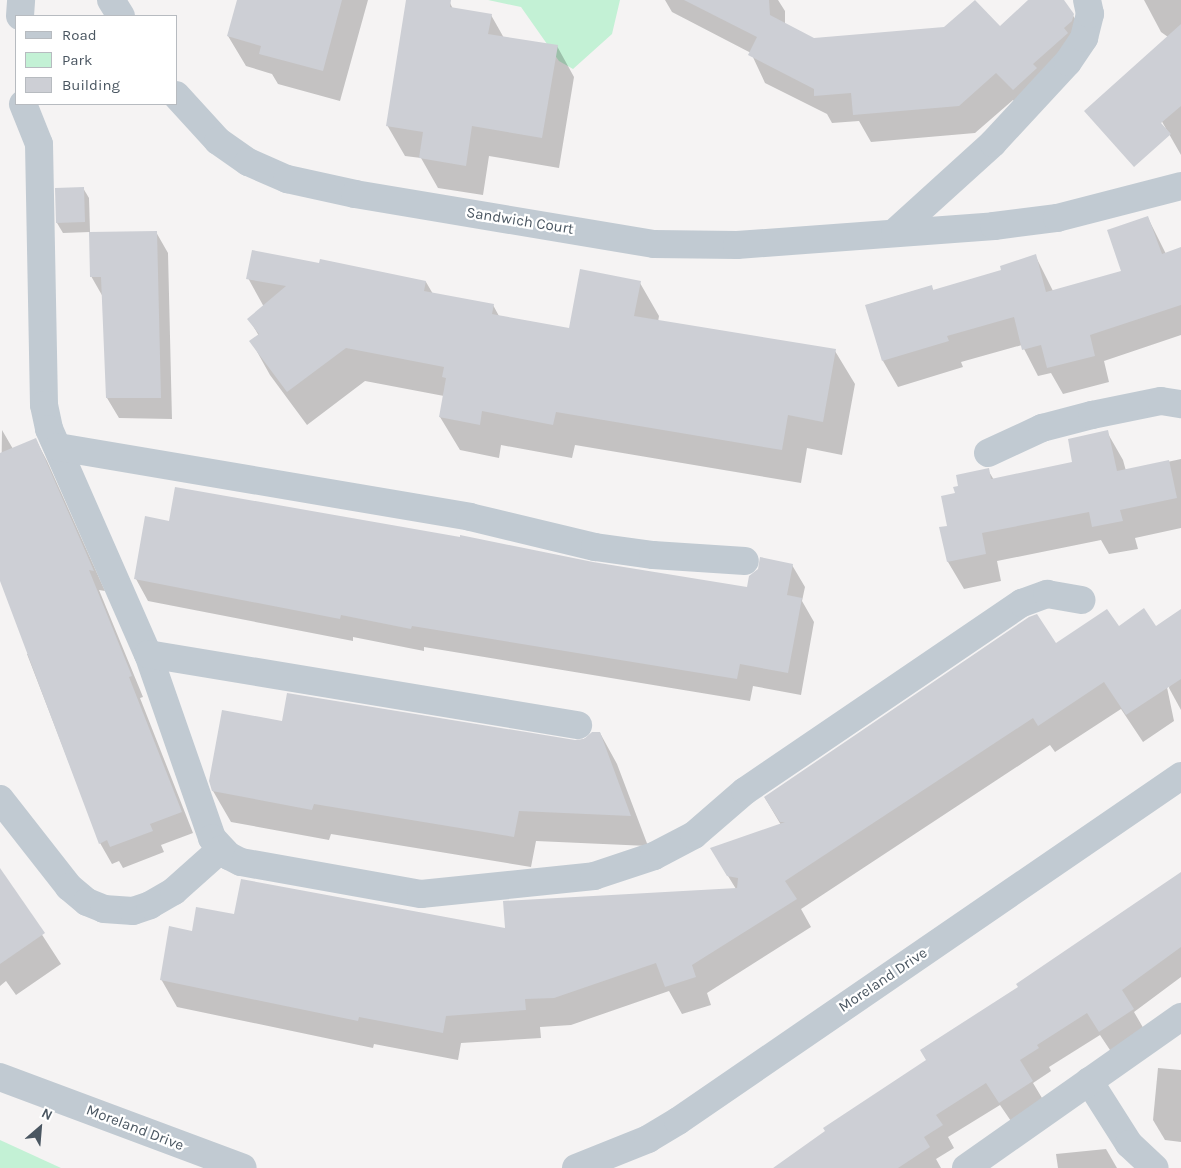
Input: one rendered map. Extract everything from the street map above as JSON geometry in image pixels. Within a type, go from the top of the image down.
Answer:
[{"type":"street","points":[[20,15],[21,0]]},
{"type":"street","points":[[111,0],[120,15]]},
{"type":"street","points":[[895,232],[993,143],[1068,62],[1084,38],[1090,14],[1087,0]]},
{"type":"street","name":"Sandwich Court","points":[[178,96],[218,140],[248,162],[287,178],[355,194],[654,244],[736,245],[994,226],[1057,218],[1181,186]]},
{"type":"street","points":[[23,105],[39,144],[44,405],[49,429],[148,654],[212,838],[220,850],[241,862],[421,894],[594,876],[654,856],[694,835],[745,791],[1022,603],[1047,594],[1081,600]]},
{"type":"street","points":[[988,452],[1042,428],[1174,397]]},
{"type":"street","points":[[58,447],[470,517],[595,546],[653,555],[745,561]]},
{"type":"street","points":[[148,654],[578,726]]},
{"type":"street","name":"Moreland Drive","points":[[576,1168],[648,1138],[678,1122],[1181,776]]},
{"type":"street","points":[[0,799],[69,887],[87,902],[104,909],[133,911],[150,905],[174,891],[220,850]]},
{"type":"street","points":[[966,1168],[1181,1017]]},
{"type":"street","name":"Moreland Drive","points":[[0,1077],[243,1168]]},
{"type":"street","points":[[1089,1081],[1129,1144],[1155,1168]]},
{"type":"green space","points":[[488,0],[620,0],[612,34],[573,69],[559,61],[521,7]]},
{"type":"green space","points":[[0,1140],[61,1168],[0,1168]]},
{"type":"building","points":[[237,0],[342,0],[323,71],[259,54],[261,46],[227,36]]},
{"type":"building","points":[[406,0],[451,0],[450,7],[492,14],[488,34],[558,45],[542,138],[472,126],[466,166],[419,158],[423,132],[386,126]]},
{"type":"building","points":[[684,0],[769,0],[770,15],[814,38],[944,27],[975,0],[1000,26],[1028,0],[1064,0],[1074,14],[1072,21],[1064,28],[1068,33],[1033,64],[1037,68],[1013,90],[996,73],[959,106],[853,115],[851,93],[814,96],[814,89],[748,55],[757,37]]},
{"type":"building","points":[[1181,24],[1181,106],[1161,123],[1171,134],[1134,167],[1084,111]]},
{"type":"building","points":[[84,187],[85,222],[56,223],[55,188]]},
{"type":"building","points":[[1148,216],[1162,254],[1181,247],[1181,305],[1090,335],[1095,356],[1047,368],[1041,345],[1022,350],[1014,317],[947,336],[949,341],[882,361],[865,305],[932,285],[933,290],[1001,270],[1000,266],[1036,254],[1046,292],[1121,271],[1107,230]]},
{"type":"building","points":[[157,231],[161,398],[106,398],[101,277],[90,277],[89,232]]},
{"type":"building","points":[[252,250],[319,263],[320,259],[426,281],[424,291],[494,304],[492,314],[569,328],[580,269],[641,281],[634,316],[836,349],[823,422],[788,415],[782,450],[556,412],[553,425],[482,411],[480,425],[439,417],[446,378],[442,377],[444,367],[346,348],[287,392],[249,341],[259,334],[247,319],[286,286],[246,279]]},
{"type":"building","points":[[1108,430],[1117,471],[1169,460],[1177,498],[1120,510],[1123,521],[1092,527],[1089,512],[982,533],[986,554],[947,562],[939,527],[947,526],[941,496],[955,493],[953,487],[958,486],[956,475],[989,468],[991,479],[1072,462],[1068,439]]},
{"type":"building","points":[[36,438],[94,571],[89,570],[132,676],[129,677],[182,812],[150,824],[153,831],[110,847],[107,840],[99,844],[0,581],[0,453]]},
{"type":"building","points":[[175,487],[460,537],[460,535],[593,562],[747,587],[749,576],[758,569],[760,557],[793,564],[787,595],[802,598],[788,673],[740,664],[737,679],[412,626],[411,629],[341,615],[340,619],[134,579],[145,516],[169,521]]},
{"type":"building","points":[[1144,608],[1156,626],[1181,609],[1181,679],[1126,715],[1104,682],[1038,726],[1033,718],[785,881],[797,899],[692,965],[696,977],[665,987],[656,963],[554,998],[525,999],[526,1010],[446,1016],[443,1033],[359,1017],[358,1021],[160,980],[169,926],[192,931],[196,907],[234,914],[241,879],[505,928],[503,901],[737,888],[738,878],[727,876],[710,848],[785,822],[780,822],[764,797],[1029,617],[1037,614],[1056,643],[1107,609],[1119,626]]},
{"type":"building","points":[[287,693],[575,740],[584,739],[592,732],[600,732],[631,816],[519,811],[514,837],[314,804],[312,810],[212,791],[209,781],[222,710],[282,721]]},
{"type":"building","points":[[0,868],[45,933],[0,964]]},
{"type":"building","points":[[1181,872],[1181,947],[1122,990],[1134,1009],[1099,1032],[1087,1013],[1037,1045],[1039,1048],[1020,1060],[1033,1081],[999,1103],[986,1083],[936,1115],[943,1125],[924,1137],[930,1147],[898,1168],[773,1168],[825,1131],[823,1128],[926,1060],[920,1050],[1018,987],[1016,984]]}]
